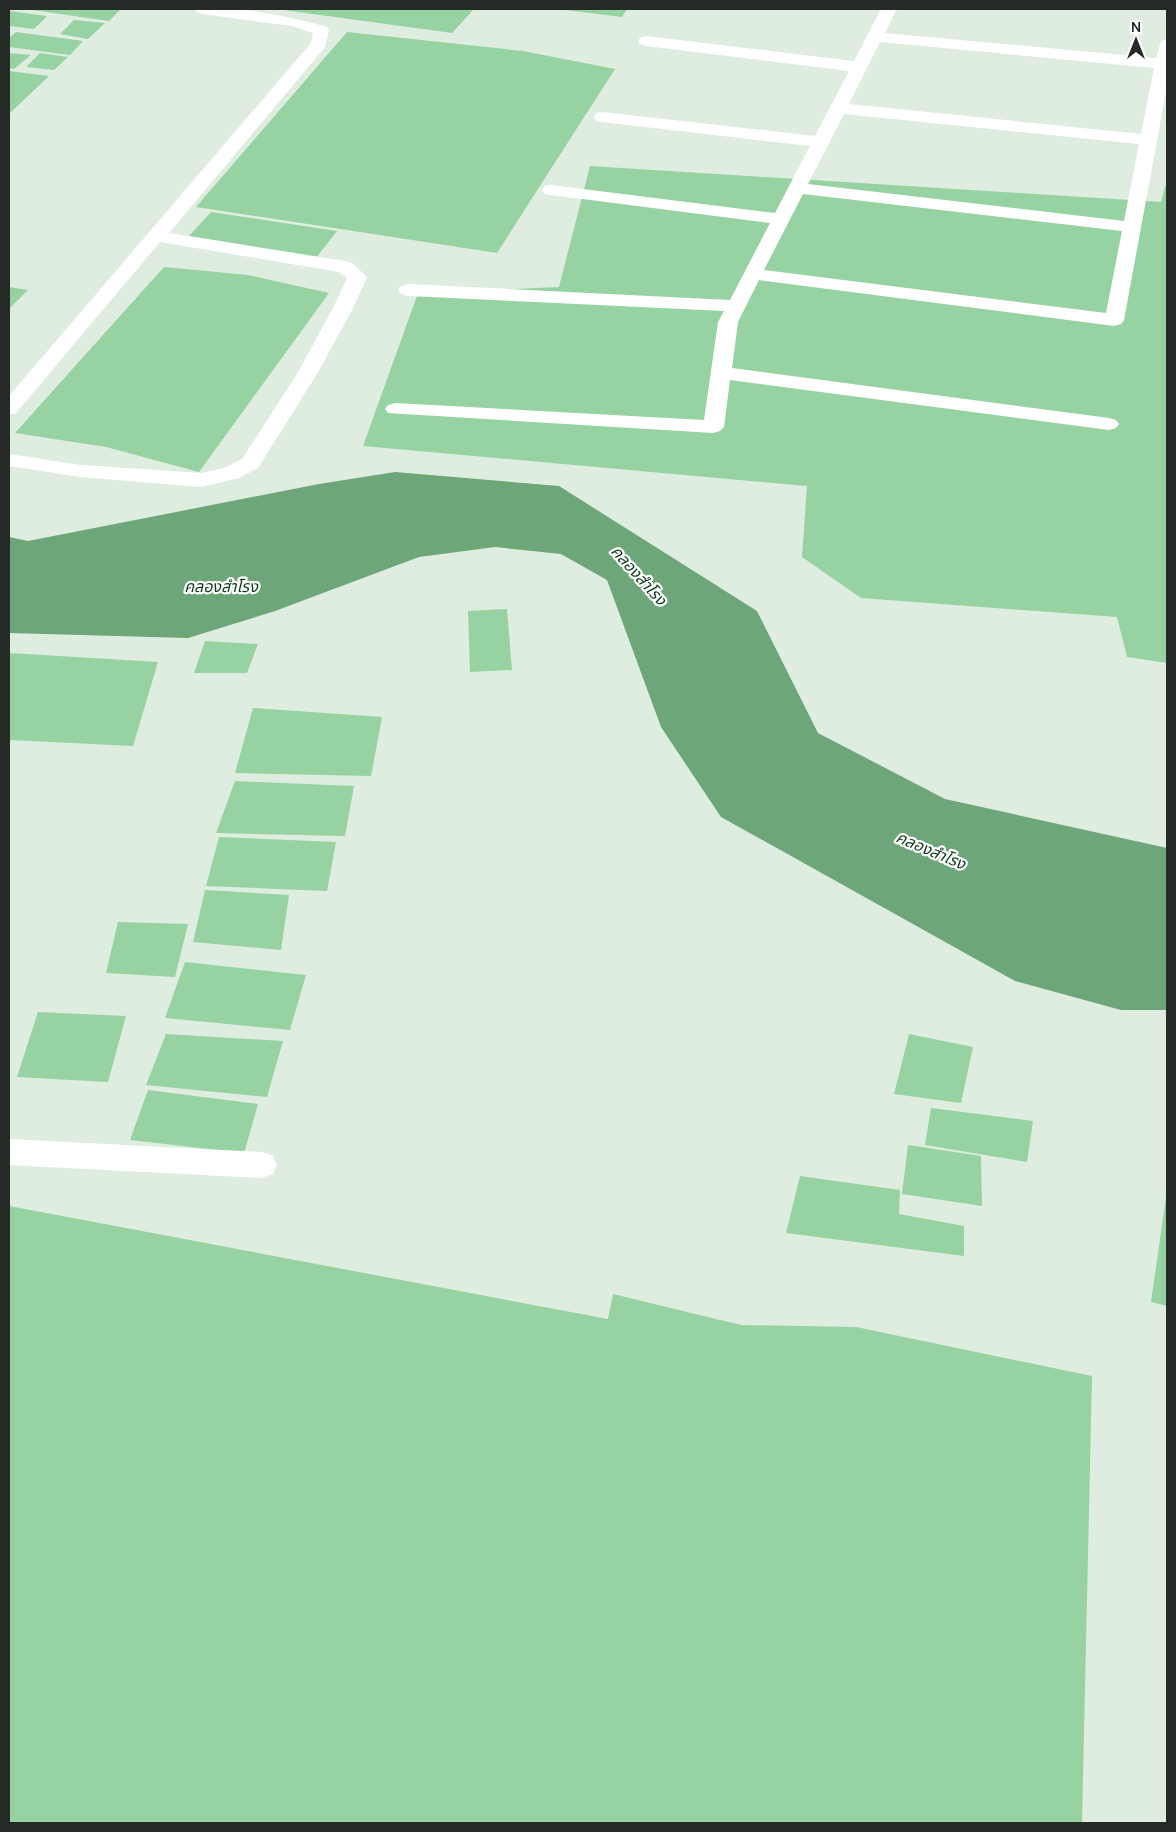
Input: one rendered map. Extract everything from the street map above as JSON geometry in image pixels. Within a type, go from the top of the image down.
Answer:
[{"type":"street","points":[[9,409],[319,44],[321,30],[293,22],[202,9]]},
{"type":"street","points":[[395,409],[712,427],[728,322],[889,9]]},
{"type":"street","points":[[874,36],[1163,64]]},
{"type":"street","points":[[646,41],[859,67]]},
{"type":"street","points":[[753,274],[1114,320],[1167,44]]},
{"type":"street","points":[[838,108],[1148,140]]},
{"type":"street","points":[[602,117],[821,142]]},
{"type":"street","points":[[797,188],[1132,227]]},
{"type":"street","points":[[551,190],[781,219]]},
{"type":"street","points":[[9,460],[81,471],[201,480],[231,473],[250,463],[307,374],[343,308],[356,277],[345,267],[155,236]]},
{"type":"street","points":[[408,290],[737,306]]},
{"type":"street","points":[[721,373],[1109,424]]},
{"type":"street","points":[[9,1152],[262,1165]]},
{"type":"water","name":"คลองสำโรง","points":[[395,472],[559,486],[757,611],[818,733],[945,799],[1167,848],[1167,1010],[1121,1010],[1015,981],[721,817],[661,727],[607,580],[561,554],[495,547],[419,557],[275,611],[188,638],[9,633],[9,537],[28,541],[319,484]]},
{"type":"building","points":[[25,9],[121,9],[109,21]]},
{"type":"building","points":[[276,9],[474,9],[452,33]]},
{"type":"building","points":[[558,9],[627,9],[622,17]]},
{"type":"building","points":[[9,11],[47,16],[34,29],[9,26]]},
{"type":"building","points":[[74,20],[105,23],[88,39],[60,34]]},
{"type":"building","points":[[16,32],[83,41],[70,55],[9,47],[9,38]]},
{"type":"building","points":[[347,32],[523,51],[615,69],[497,253],[196,207]]},
{"type":"building","points":[[9,53],[31,55],[14,69],[9,68]]},
{"type":"building","points":[[40,53],[68,57],[54,70],[26,67]]},
{"type":"building","points":[[9,71],[49,76],[9,114]]},
{"type":"building","points":[[590,166],[1161,202],[1165,186],[1167,186],[1167,663],[1127,657],[1117,617],[861,598],[802,557],[807,486],[363,446],[418,293],[559,287]]},
{"type":"building","points":[[211,212],[337,231],[316,258],[189,236]]},
{"type":"building","points":[[164,267],[248,275],[329,293],[199,472],[106,447],[15,433]]},
{"type":"building","points":[[9,287],[28,290],[9,309]]},
{"type":"building","points":[[507,609],[512,670],[470,672],[468,611]]},
{"type":"building","points":[[205,641],[258,644],[247,673],[194,673]]},
{"type":"building","points":[[9,653],[158,662],[133,746],[9,740]]},
{"type":"building","points":[[253,708],[382,717],[371,776],[235,773]]},
{"type":"building","points":[[235,781],[354,786],[345,836],[216,833]]},
{"type":"building","points":[[219,837],[336,842],[327,891],[206,886]]},
{"type":"building","points":[[205,890],[289,895],[281,950],[193,942]]},
{"type":"building","points":[[118,922],[188,924],[175,977],[106,973]]},
{"type":"building","points":[[185,962],[306,975],[290,1030],[165,1018]]},
{"type":"building","points":[[38,1012],[126,1016],[108,1082],[17,1077]]},
{"type":"building","points":[[166,1034],[283,1041],[267,1097],[146,1085]]},
{"type":"building","points":[[909,1034],[973,1047],[961,1103],[894,1094]]},
{"type":"building","points":[[148,1090],[258,1104],[244,1153],[130,1140]]},
{"type":"building","points":[[931,1108],[1033,1121],[1027,1162],[925,1145]]},
{"type":"building","points":[[908,1145],[981,1156],[982,1206],[902,1194]]},
{"type":"building","points":[[800,1176],[900,1190],[899,1214],[964,1226],[964,1256],[786,1233]]},
{"type":"building","points":[[1167,1197],[1167,1306],[1151,1302]]},
{"type":"building","points":[[9,1206],[608,1319],[613,1294],[741,1325],[856,1327],[1092,1376],[1082,1823],[9,1823]]}]
